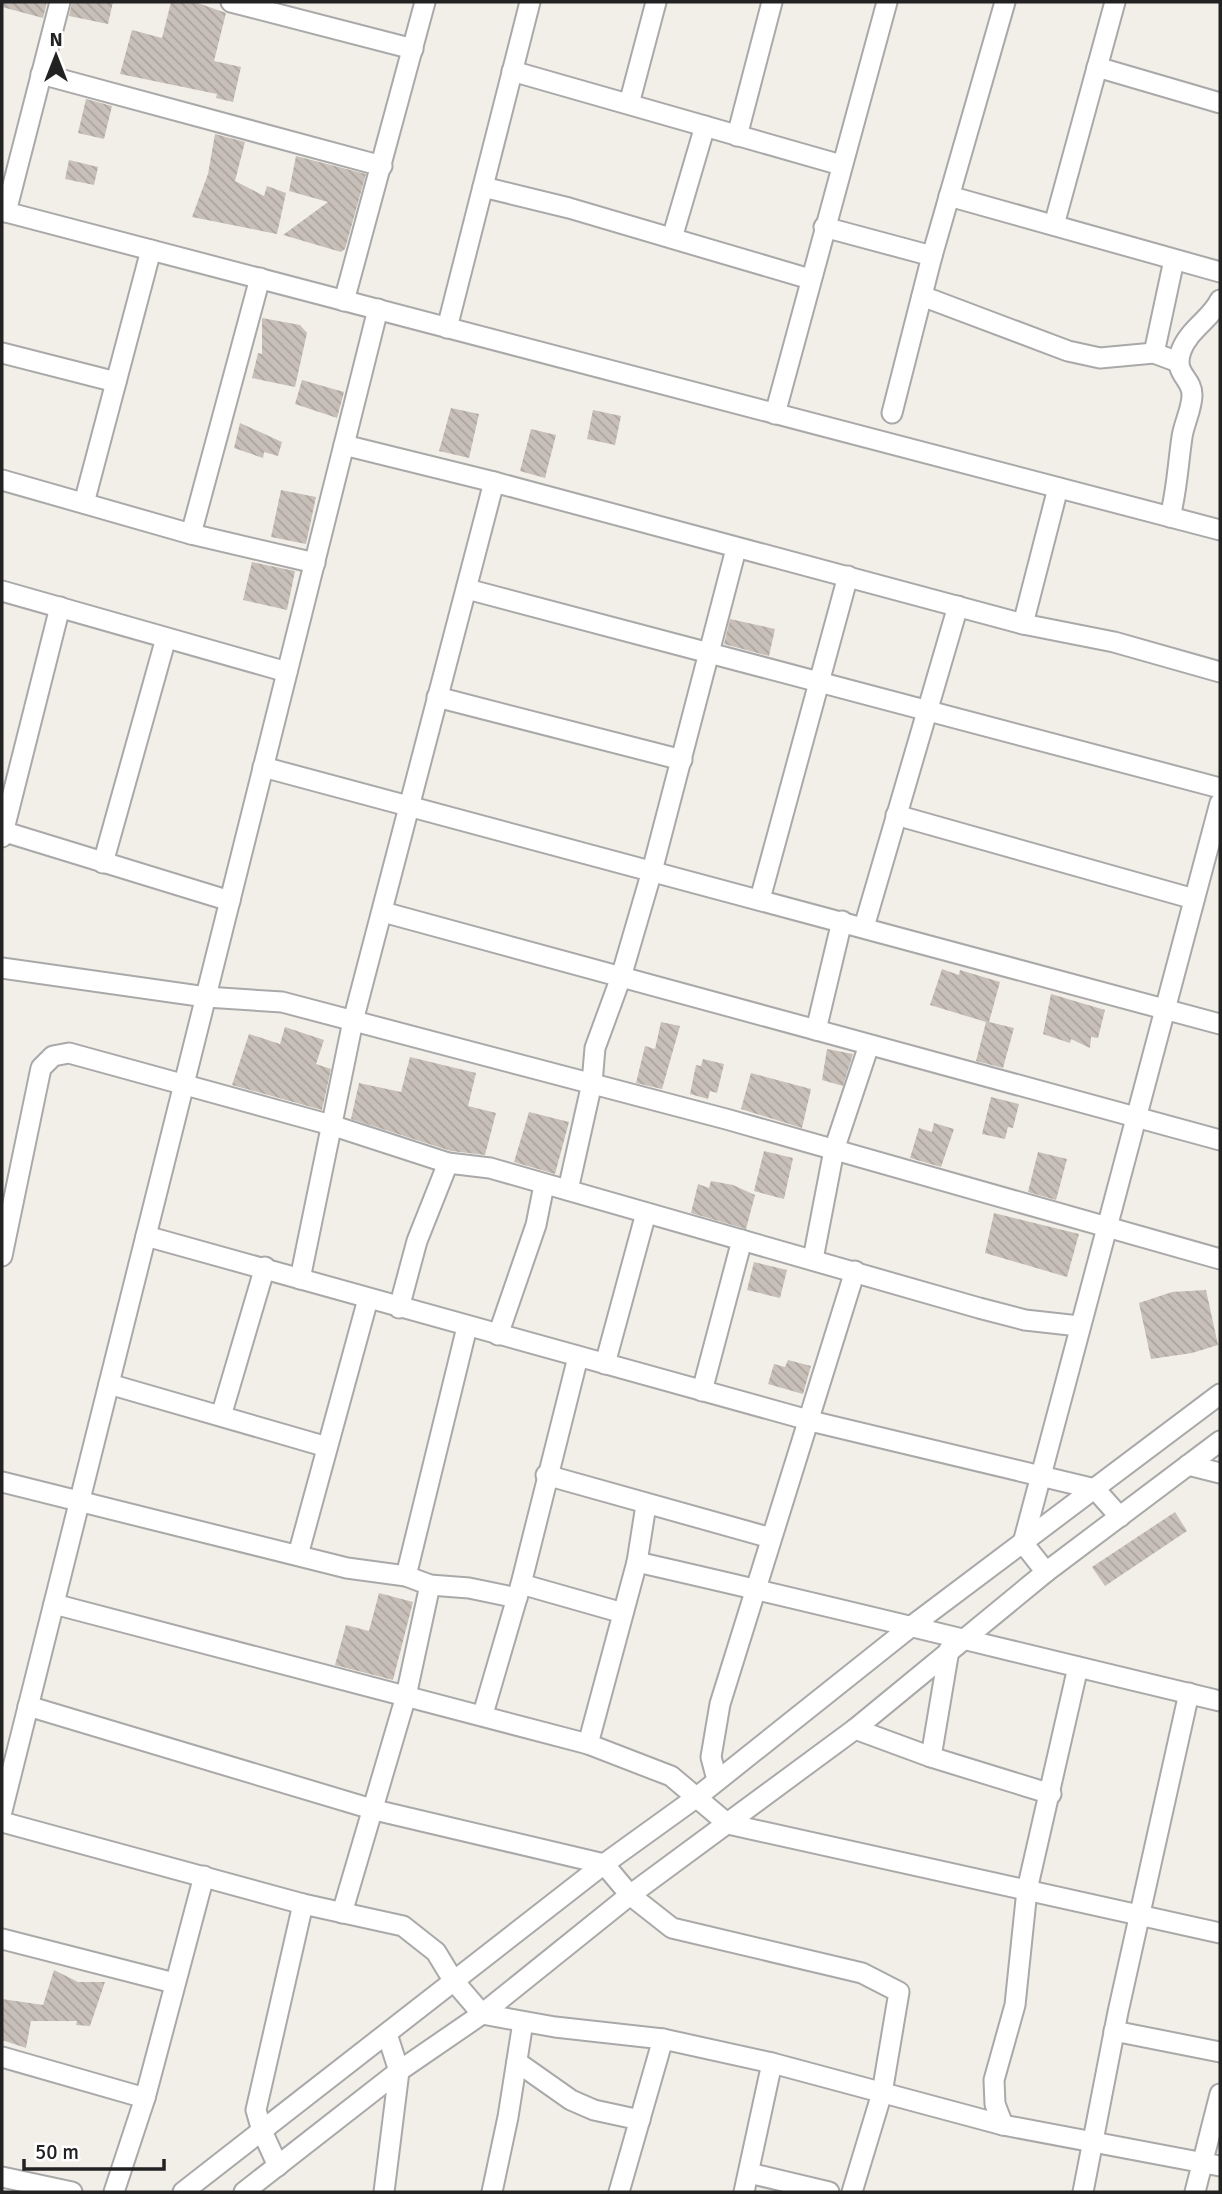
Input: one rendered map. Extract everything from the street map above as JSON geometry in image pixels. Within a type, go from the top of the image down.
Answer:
[{"type":"street","points":[[60,2],[4,211],[1220,530]]},
{"type":"street","points":[[231,2],[302,11],[413,49]]},
{"type":"street","points":[[344,300],[383,166],[425,2]]},
{"type":"street","points":[[447,328],[530,2]]},
{"type":"street","points":[[629,104],[656,2]]},
{"type":"street","points":[[737,135],[770,2]]},
{"type":"street","points":[[775,414],[887,2]]},
{"type":"street","points":[[892,413],[932,256],[1004,2]]},
{"type":"street","points":[[1054,225],[1115,2]]},
{"type":"street","points":[[1097,67],[1220,103]]},
{"type":"street","points":[[512,71],[841,165]]},
{"type":"street","points":[[41,74],[383,166]]},
{"type":"street","points":[[672,238],[705,126]]},
{"type":"street","points":[[483,187],[810,279]]},
{"type":"street","points":[[949,196],[1220,272]]},
{"type":"street","points":[[824,227],[932,256]]},
{"type":"street","points":[[84,503],[151,250]]},
{"type":"street","points":[[1154,353],[1174,260]]},
{"type":"street","points":[[191,534],[260,278]]},
{"type":"street","points":[[922,296],[1068,351],[1100,358],[1154,353],[1178,362]]},
{"type":"street","points":[[1170,517],[1177,488],[1182,436],[1192,398],[1191,387],[1181,375],[1178,362],[1185,341],[1220,300]]},
{"type":"street","points":[[2,1811],[378,309]]},
{"type":"street","points":[[2,353],[116,382]]},
{"type":"street","points":[[344,445],[494,482],[1023,624],[1114,642],[1220,672]]},
{"type":"street","points":[[2,480],[191,534],[315,563]]},
{"type":"street","points":[[300,1279],[353,1021],[494,482]]},
{"type":"street","points":[[1023,624],[1058,488]]},
{"type":"street","points":[[568,1190],[592,1083],[595,1048],[621,977],[652,871],[736,549]]},
{"type":"street","points":[[760,898],[848,576]]},
{"type":"street","points":[[467,590],[1220,788]]},
{"type":"street","points":[[2,591],[287,672]]},
{"type":"street","points":[[864,927],[958,606]]},
{"type":"street","points":[[60,607],[2,833],[230,901]]},
{"type":"street","points":[[103,863],[166,638]]},
{"type":"street","points":[[437,697],[682,760]]},
{"type":"street","points":[[263,767],[760,898],[1220,1024]]},
{"type":"street","points":[[1023,1543],[1038,1477],[1220,803]]},
{"type":"street","points":[[896,815],[1194,898]]},
{"type":"street","points":[[383,912],[1220,1140]]},
{"type":"street","points":[[817,1030],[842,921]]},
{"type":"street","points":[[2,968],[206,997],[282,1002],[592,1083],[1220,1259]]},
{"type":"street","points":[[813,1259],[834,1150],[869,1045]]},
{"type":"street","points":[[2,1256],[7,1207],[41,1068],[47,1059],[60,1053],[77,1054],[331,1125],[448,1163],[490,1168],[990,1311],[1025,1320],[1079,1326]]},
{"type":"street","points":[[399,1308],[417,1241],[448,1163]]},
{"type":"street","points":[[498,1335],[536,1225],[544,1185]]},
{"type":"street","points":[[605,1364],[646,1213]]},
{"type":"street","points":[[146,1236],[808,1420],[1095,1489],[1120,1517]]},
{"type":"street","points":[[702,1391],[742,1240]]},
{"type":"street","points":[[221,1416],[265,1267]]},
{"type":"street","points":[[718,1780],[711,1757],[717,1717],[737,1645],[757,1589],[855,1271]]},
{"type":"street","points":[[298,1555],[368,1299]]},
{"type":"street","points":[[406,1576],[467,1327]]},
{"type":"street","points":[[483,1714],[519,1591],[546,1475],[578,1357]]},
{"type":"street","points":[[109,1384],[327,1447]]},
{"type":"street","points":[[183,2192],[453,1980],[604,1864],[697,1797],[913,1625],[1220,1394]]},
{"type":"street","points":[[244,2192],[399,2071],[482,2014],[630,1895],[855,1729],[1046,1572],[1220,1441]]},
{"type":"street","points":[[1188,1465],[1220,1472]]},
{"type":"street","points":[[546,1475],[771,1538]]},
{"type":"street","points":[[2,1482],[347,1568],[406,1576],[430,1585],[519,1591],[623,1613]]},
{"type":"street","points":[[588,1744],[637,1562],[646,1505]]},
{"type":"street","points":[[1023,1543],[1046,1572]]},
{"type":"street","points":[[637,1562],[913,1625],[955,1645],[1078,1667],[1220,1701]]},
{"type":"street","points":[[342,1913],[375,1810],[406,1696],[430,1585]]},
{"type":"street","points":[[54,1605],[483,1714],[588,1744],[656,1768],[697,1797],[728,1824],[1220,1933]]},
{"type":"street","points":[[931,1757],[955,1645]]},
{"type":"street","points":[[1003,2125],[995,2104],[994,2080],[1015,2005],[1027,1890],[1078,1667]]},
{"type":"street","points":[[1083,2192],[1114,2031],[1189,1693]]},
{"type":"street","points":[[28,1706],[375,1810],[604,1864],[630,1895],[672,1928],[862,1973],[899,1993],[882,2093],[852,2192]]},
{"type":"street","points":[[855,1729],[931,1757],[1051,1794]]},
{"type":"street","points":[[2,1822],[303,1904],[403,1926],[436,1952],[453,1980],[482,2014],[523,2022],[663,2039],[772,2063],[1003,2125],[1211,2164]]},
{"type":"street","points":[[114,2192],[145,2098],[204,1876]]},
{"type":"street","points":[[278,2165],[262,2131],[256,2110],[303,1904]]},
{"type":"street","points":[[2,1938],[174,1983]]},
{"type":"street","points":[[492,2192],[523,2022]]},
{"type":"street","points":[[1114,2031],[1220,2052]]},
{"type":"street","points":[[384,2192],[399,2071],[387,2034]]},
{"type":"street","points":[[619,2192],[663,2039]]},
{"type":"street","points":[[2,2057],[145,2098]]},
{"type":"street","points":[[517,2062],[571,2100],[594,2110],[640,2120]]},
{"type":"street","points":[[772,2063],[747,2183],[829,2192]]},
{"type":"street","points":[[1195,2192],[1211,2164],[1220,2094]]},
{"type":"street","points":[[2,2177],[72,2192]]},
{"type":"building","points":[[2,2],[47,2],[43,18],[2,7]]},
{"type":"building","points":[[72,2],[113,2],[108,24],[69,16]]},
{"type":"building","points":[[171,2],[195,2],[226,13],[214,61],[241,67],[233,102],[216,98],[217,94],[120,74],[132,30],[162,38]]},
{"type":"building","points":[[86,99],[112,106],[104,139],[78,133]]},
{"type":"building","points":[[215,134],[245,142],[235,181],[264,196],[267,186],[286,193],[277,234],[192,217],[208,174]]},
{"type":"building","points":[[296,156],[366,174],[345,249],[341,252],[283,235],[328,202],[289,191]]},
{"type":"building","points":[[69,160],[98,167],[94,185],[65,179]]},
{"type":"building","points":[[262,318],[300,325],[307,333],[295,387],[252,378],[258,353],[262,354]]},
{"type":"building","points":[[302,380],[344,392],[337,418],[295,404]]},
{"type":"building","points":[[451,408],[479,414],[469,458],[439,451]]},
{"type":"building","points":[[593,410],[621,416],[615,445],[587,439]]},
{"type":"building","points":[[240,423],[282,442],[278,456],[264,452],[263,458],[234,448]]},
{"type":"building","points":[[531,429],[556,435],[545,478],[520,471]]},
{"type":"building","points":[[281,490],[316,497],[306,544],[271,537]]},
{"type":"building","points":[[252,562],[295,571],[287,610],[243,600]]},
{"type":"building","points":[[730,619],[775,629],[769,656],[724,644]]},
{"type":"building","points":[[942,969],[959,975],[960,970],[1000,982],[989,1022],[1014,1028],[1003,1068],[976,1061],[986,1022],[930,1005]]},
{"type":"building","points":[[1051,994],[1105,1010],[1098,1038],[1091,1037],[1090,1048],[1071,1039],[1070,1043],[1043,1034]]},
{"type":"building","points":[[661,1022],[680,1026],[662,1089],[636,1083],[645,1046],[655,1049]]},
{"type":"building","points":[[285,1027],[324,1040],[316,1064],[331,1069],[322,1110],[232,1085],[249,1034],[280,1044]]},
{"type":"building","points":[[827,1049],[853,1054],[843,1086],[822,1080]]},
{"type":"building","points":[[410,1057],[476,1073],[468,1106],[496,1113],[485,1155],[451,1151],[351,1119],[359,1083],[401,1092]]},
{"type":"building","points":[[703,1059],[724,1064],[717,1093],[710,1091],[708,1099],[690,1094],[696,1065],[701,1066]]},
{"type":"building","points":[[751,1073],[811,1089],[802,1128],[741,1109]]},
{"type":"building","points":[[991,1097],[1019,1104],[1013,1128],[1008,1127],[1005,1139],[982,1134]]},
{"type":"building","points":[[529,1112],[569,1122],[555,1174],[514,1162]]},
{"type":"building","points":[[934,1123],[954,1129],[941,1167],[910,1158],[919,1128],[932,1132]]},
{"type":"building","points":[[764,1151],[793,1158],[784,1199],[754,1191]]},
{"type":"building","points":[[1038,1152],[1067,1159],[1056,1200],[1028,1192]]},
{"type":"building","points":[[711,1181],[733,1185],[755,1195],[746,1229],[691,1213],[698,1184],[709,1188]]},
{"type":"building","points":[[994,1213],[1079,1234],[1067,1277],[985,1253]]},
{"type":"building","points":[[754,1262],[787,1270],[780,1298],[747,1290]]},
{"type":"building","points":[[1206,1290],[1218,1345],[1192,1353],[1151,1359],[1139,1303],[1172,1292]]},
{"type":"building","points":[[788,1360],[811,1366],[803,1394],[768,1384],[774,1364],[785,1367]]},
{"type":"building","points":[[1175,1512],[1187,1531],[1105,1586],[1092,1567]]},
{"type":"building","points":[[379,1593],[413,1602],[393,1680],[335,1665],[346,1625],[369,1631]]},
{"type":"building","points":[[54,1970],[78,1982],[105,1982],[90,2026],[76,2025],[77,2021],[31,2021],[26,2048],[2,2040],[2,1999],[43,2005]]}]
